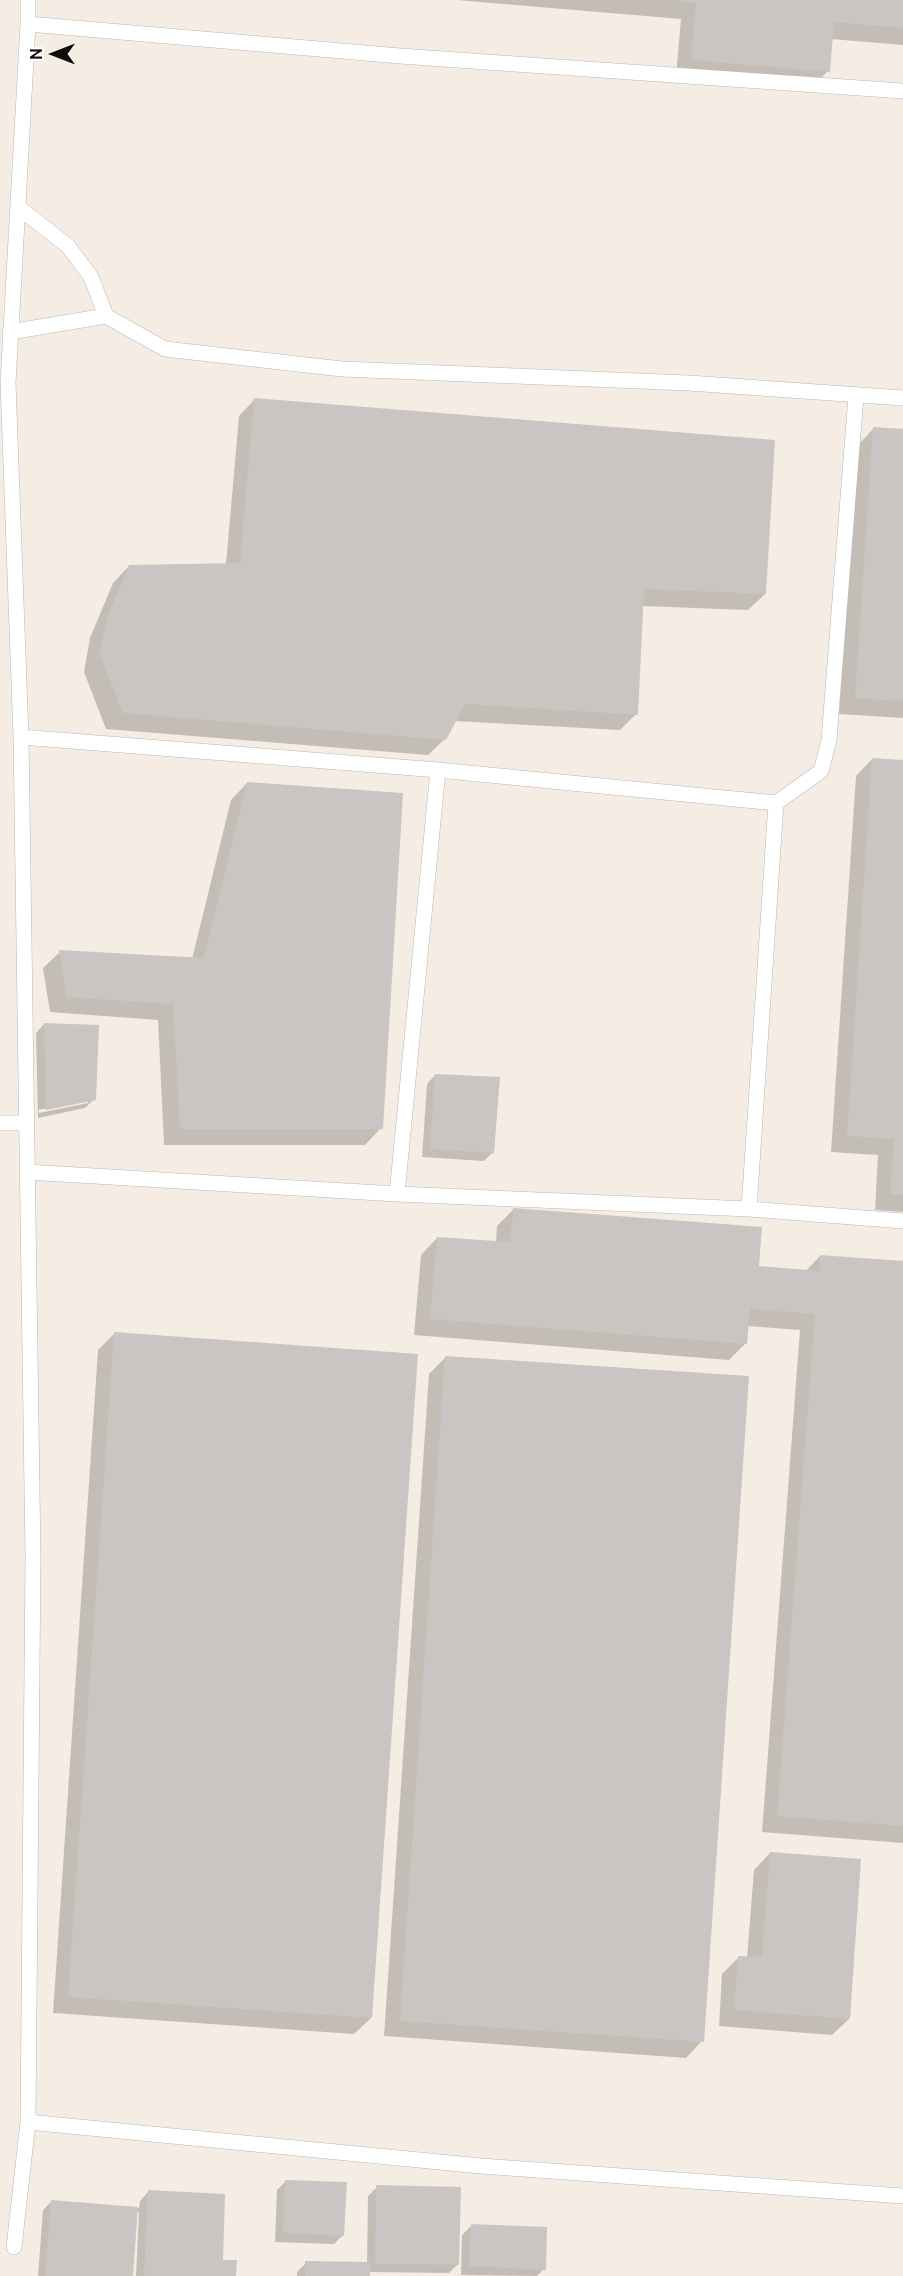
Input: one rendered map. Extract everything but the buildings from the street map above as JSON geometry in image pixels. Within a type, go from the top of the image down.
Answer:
[{"type":"lane","points":[[14,2247],[28,2122],[33,1557],[21,737],[7,560],[8,383],[28,0]]},
{"type":"lane","points":[[28,24],[400,56],[903,91]]},
{"type":"lane","points":[[18,207],[68,246],[91,277],[106,316]]},
{"type":"lane","points":[[10,332],[106,316],[165,349],[330,368],[689,383],[903,398]]},
{"type":"lane","points":[[21,737],[438,770],[776,803],[821,771],[829,740],[856,396]]},
{"type":"lane","points":[[398,1194],[438,770]]},
{"type":"lane","points":[[749,1209],[776,803]]},
{"type":"lane","points":[[0,1123],[26,1123]]},
{"type":"lane","points":[[27,1172],[398,1194],[749,1209],[903,1221]]},
{"type":"lane","points":[[28,2122],[481,2166],[903,2196]]},
{"type":"shaded area","points":[[0,0],[903,0],[903,2276],[0,2276]]}]
